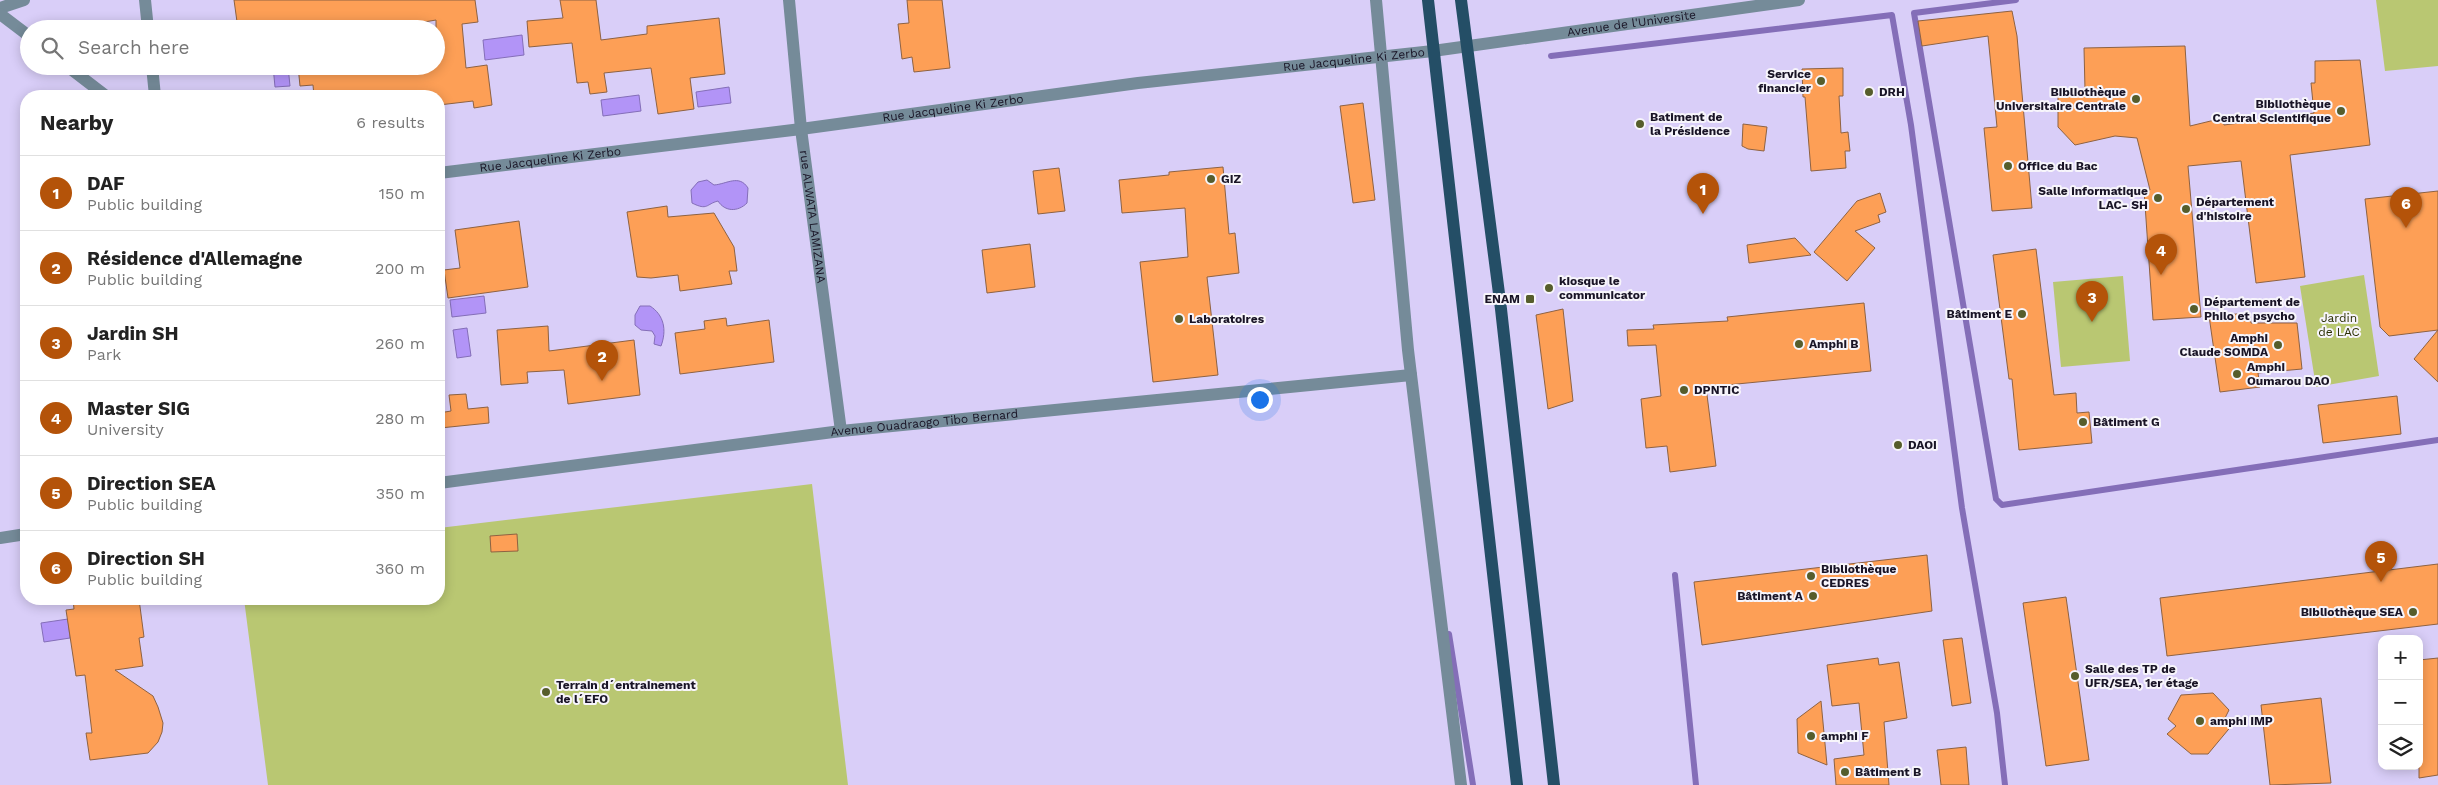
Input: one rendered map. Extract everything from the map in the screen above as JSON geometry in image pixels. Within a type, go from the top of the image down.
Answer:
[{"type":"main road","points":[[1428,0],[1517,785]]},
{"type":"main road","points":[[1461,0],[1501,309],[1554,785]]},
{"type":"street","points":[[0,8],[24,0]]},
{"type":"street","points":[[145,0],[147,20]]},
{"type":"street","name":"rue ALWATA LAMIZANA","points":[[789,0],[801,129],[841,431]]},
{"type":"street","points":[[1376,0],[1411,375],[1461,785]]},
{"type":"street","name":"Avenue de l'Universite","points":[[1466,46],[1799,0]]},
{"type":"street","points":[[0,14],[20,29]]},
{"type":"street","name":"Rue Jacqueline Ki Zerbo","points":[[445,171],[801,129],[1138,83],[1466,46]]},
{"type":"street","points":[[79,75],[98,90]]},
{"type":"street","points":[[153,75],[154,90]]},
{"type":"street","name":"Avenue Ouadraogo Tibo Bernard","points":[[445,482],[841,431],[1411,375]]},
{"type":"street","points":[[0,538],[20,535]]},
{"type":"green space","points":[[2376,0],[2438,0],[2438,66],[2385,71]]},
{"type":"green space","name":"Jardin de LAC","points":[[2364,275],[2379,376],[2316,387],[2300,286]]},
{"type":"green space","points":[[2123,276],[2130,361],[2061,367],[2053,282]]},
{"type":"green space","name":"Terrain d´entrainement de l´EFO","points":[[812,484],[848,785],[268,785],[245,605],[445,605],[445,527]]},
{"type":"shaded area","points":[[522,35],[524,55],[485,60],[483,40]]},
{"type":"shaded area","points":[[274,75],[289,75],[290,86],[275,87]]},
{"type":"shaded area","points":[[729,87],[731,103],[698,107],[696,92]]},
{"type":"shaded area","points":[[639,95],[641,111],[603,116],[601,100]]},
{"type":"shaded area","points":[[707,180],[714,185],[741,181],[748,188],[747,203],[740,208],[732,210],[724,207],[718,201],[704,207],[692,203],[691,190],[698,182]]},
{"type":"shaded area","points":[[484,296],[486,313],[452,317],[450,300]]},
{"type":"shaded area","points":[[640,306],[650,306],[661,318],[664,334],[661,346],[654,344],[655,336],[652,331],[641,330],[635,325],[635,315]]},
{"type":"shaded area","points":[[467,328],[471,356],[457,358],[453,330]]},
{"type":"shaded area","points":[[68,619],[70,638],[44,642],[41,623]]},
{"type":"building","points":[[234,0],[475,0],[478,22],[462,24],[466,68],[487,65],[492,105],[474,108],[473,101],[445,104],[445,90],[313,90],[313,85],[300,86],[299,75],[445,75],[445,20],[237,20]]},
{"type":"building","points":[[560,0],[596,0],[601,40],[647,34],[647,26],[719,18],[725,74],[690,78],[694,109],[658,114],[651,68],[604,73],[607,92],[590,94],[588,82],[577,83],[572,43],[529,47],[527,21],[563,18]]},
{"type":"building","points":[[907,0],[942,0],[950,68],[914,72],[912,57],[902,59],[898,24],[909,23]]},
{"type":"building","points":[[2012,11],[2017,36],[2032,208],[1992,211],[1984,128],[1997,127],[1988,36],[1922,46],[1918,21]]},
{"type":"building","points":[[2185,46],[2190,126],[2223,118],[2224,125],[2314,113],[2311,83],[2315,83],[2315,61],[2360,60],[2370,145],[2290,155],[2305,277],[2256,283],[2241,161],[2188,166],[2201,317],[2153,320],[2144,190],[2150,190],[2137,138],[2115,136],[2075,145],[2058,127],[2058,95],[2085,90],[2084,48]]},
{"type":"building","points":[[1843,68],[1843,96],[1839,96],[1841,133],[1848,132],[1850,151],[1845,151],[1846,168],[1811,171],[1802,69]]},
{"type":"building","points":[[1363,103],[1375,200],[1353,203],[1340,106]]},
{"type":"building","points":[[1743,124],[1767,127],[1764,151],[1748,149],[1742,146]]},
{"type":"building","points":[[1223,167],[1229,234],[1235,233],[1239,273],[1207,277],[1218,375],[1153,382],[1140,262],[1188,257],[1185,208],[1122,213],[1119,180],[1169,175],[1169,172]]},
{"type":"building","points":[[1059,168],[1065,211],[1038,214],[1033,171]]},
{"type":"building","points":[[2438,191],[2438,330],[2389,336],[2380,327],[2365,199]]},
{"type":"building","points":[[1880,193],[1886,212],[1878,215],[1880,222],[1855,231],[1875,248],[1847,281],[1814,252],[1857,201]]},
{"type":"building","points":[[667,206],[668,217],[714,213],[734,247],[737,271],[729,271],[732,284],[680,291],[678,275],[651,278],[637,277],[627,212]]},
{"type":"building","points":[[519,221],[528,287],[448,298],[445,270],[460,268],[455,230]]},
{"type":"building","points":[[1795,238],[1811,255],[1749,263],[1747,245]]},
{"type":"building","points":[[1030,244],[1035,287],[987,293],[982,250]]},
{"type":"building","points":[[2036,249],[2054,395],[2076,393],[2077,413],[2089,412],[2092,443],[2019,450],[2012,379],[2009,379],[1993,255]]},
{"type":"building","points":[[1864,303],[1871,371],[1706,387],[1716,466],[1670,472],[1667,446],[1646,448],[1641,399],[1661,396],[1656,345],[1628,346],[1627,330],[1654,329],[1653,325],[1728,321],[1727,317]]},
{"type":"building","points":[[1563,309],[1573,401],[1548,409],[1536,315]]},
{"type":"building","points":[[2250,313],[2251,323],[2297,323],[2302,369],[2258,373],[2260,387],[2220,392],[2209,316]]},
{"type":"building","points":[[726,318],[727,326],[769,320],[774,362],[680,374],[675,333],[705,329],[704,321]]},
{"type":"building","points":[[548,326],[549,351],[634,340],[640,395],[568,404],[564,370],[527,372],[528,383],[501,385],[497,330]]},
{"type":"building","points":[[2438,330],[2438,382],[2414,359]]},
{"type":"building","points":[[466,394],[468,409],[488,407],[489,423],[445,427],[445,412],[451,411],[449,395]]},
{"type":"building","points":[[2397,396],[2401,434],[2323,443],[2318,405]]},
{"type":"building","points":[[517,534],[518,551],[491,552],[490,536]]},
{"type":"building","name":"Bâtiment A","points":[[1927,555],[1932,611],[1702,645],[1694,582]]},
{"type":"building","points":[[2438,564],[2438,624],[2167,656],[2160,598]]},
{"type":"building","points":[[2066,597],[2089,760],[2046,766],[2023,603]]},
{"type":"building","points":[[74,605],[140,605],[144,637],[139,638],[143,666],[115,670],[153,696],[158,707],[163,723],[162,732],[158,742],[148,753],[90,760],[86,733],[92,733],[85,675],[76,676],[66,610],[74,609]]},
{"type":"building","points":[[1962,638],[1971,703],[1952,706],[1943,640]]},
{"type":"building","points":[[1878,658],[1879,665],[1899,662],[1907,718],[1884,722],[1889,785],[1836,785],[1834,759],[1864,755],[1859,703],[1832,706],[1827,665]]},
{"type":"building","points":[[2438,658],[2438,775],[2419,778],[2419,770],[2423,770],[2423,660]]},
{"type":"building","name":"amphi IMP","points":[[2213,693],[2229,710],[2225,718],[2233,724],[2208,754],[2191,754],[2167,734],[2176,726],[2168,719],[2181,695]]},
{"type":"building","points":[[2321,698],[2331,783],[2270,785],[2261,705]]},
{"type":"building","name":"amphi F","points":[[1821,701],[1827,765],[1798,753],[1797,719]]},
{"type":"building","points":[[1966,747],[1969,785],[1941,785],[1937,750]]},
{"type":"waterway","points":[[2016,0],[1914,13],[1996,499],[2002,505],[2438,440]]},
{"type":"waterway","points":[[1551,56],[1892,15],[1911,125],[1962,508],[1997,713],[2005,785]]},
{"type":"waterway","points":[[1675,575],[1696,785]]},
{"type":"waterway","points":[[1449,634],[1473,785]]},
{"type":"place","name":"Service financier","points":[[1821,81]]},
{"type":"place","name":"DRH","points":[[1869,92]]},
{"type":"place","name":"Bibliothèque Universitaire Centrale","points":[[2136,99]]},
{"type":"place","name":"Bibliothèque Central Scientifique","points":[[2341,111]]},
{"type":"place","name":"Batiment de la Présidence","points":[[1640,124]]},
{"type":"place","name":"Office du Bac","points":[[2008,166]]},
{"type":"place","name":"GIZ","points":[[1211,179]]},
{"type":"place","name":"Salle informatique LAC- SH","points":[[2158,198]]},
{"type":"place","name":"Département d'histoire","points":[[2186,209]]},
{"type":"place","name":"DAF","points":[[1703,214]]},
{"type":"place","name":"Direction SH","points":[[2406,228]]},
{"type":"place","name":"Master SIG","points":[[2161,275]]},
{"type":"place","name":"kiosque le communicator","points":[[1549,288]]},
{"type":"place","name":"ENAM","points":[[1530,299]]},
{"type":"place","name":"Département de Philo et psycho","points":[[2194,309]]},
{"type":"place","name":"Bâtiment E","points":[[2022,314]]},
{"type":"place","name":"Laboratoires","points":[[1179,319]]},
{"type":"place","name":"Jardin SH","points":[[2092,322]]},
{"type":"place","name":"Amphi B","points":[[1799,344]]},
{"type":"place","name":"Amphi Claude SOMDA","points":[[2278,345]]},
{"type":"place","name":"Amphi Oumarou DAO","points":[[2237,374]]},
{"type":"place","name":"Résidence d'Allemagne","points":[[602,381]]},
{"type":"place","name":"DPNTIC","points":[[1684,390]]},
{"type":"place","name":"Bâtiment G","points":[[2083,422]]},
{"type":"place","name":"DAOI","points":[[1898,445]]},
{"type":"place","name":"Bibliothèque CEDRES","points":[[1811,576]]},
{"type":"place","name":"Direction SEA","points":[[2381,582]]},
{"type":"place","name":"Bâtiment A","points":[[1813,596]]},
{"type":"place","name":"Bibliothèque SEA","points":[[2413,612]]},
{"type":"place","name":"Salle des TP de UFR/SEA, 1er étage","points":[[2075,676]]},
{"type":"place","name":"Terrain d´entrainement de l´EFO","points":[[546,692]]},
{"type":"place","name":"amphi IMP","points":[[2200,721]]},
{"type":"place","name":"amphi F","points":[[1811,736]]},
{"type":"place","name":"Bâtiment B","points":[[1845,772]]}]
